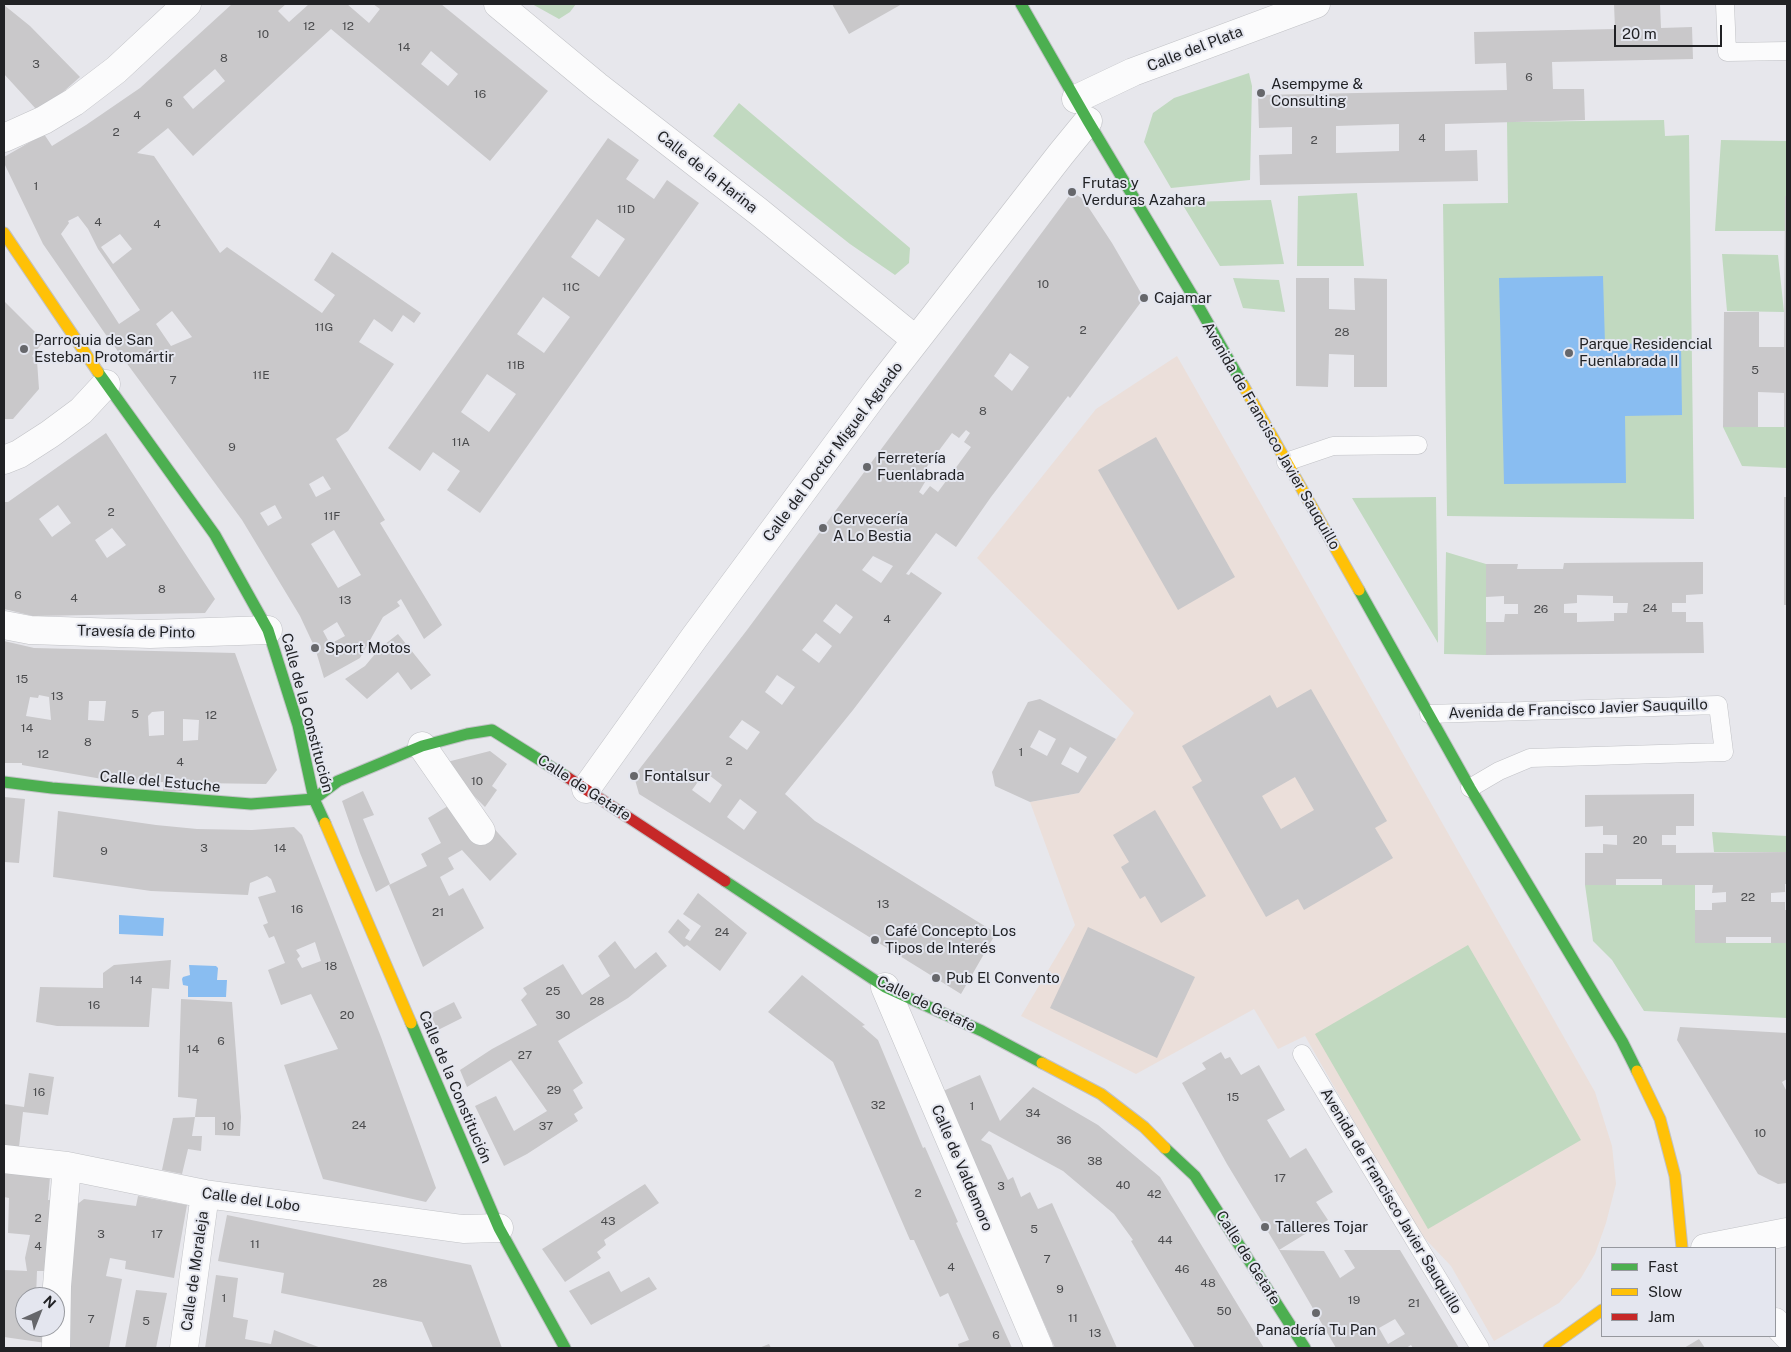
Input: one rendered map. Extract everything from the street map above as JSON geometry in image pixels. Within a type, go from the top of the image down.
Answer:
[{"type":"street","points":[[4,138],[44,120],[74,102],[116,70],[187,4]]},
{"type":"street","name":"Calle de la Harina","points":[[498,4],[597,86],[759,212],[916,340]]},
{"type":"street","name":"Avenida de Francisco Javier Sauquillo","points":[[1021,4],[1190,293],[1470,788],[1622,1041],[1660,1119],[1675,1176],[1682,1247]]},
{"type":"street","name":"Calle del Plata","points":[[1082,110],[1133,72],[1316,4]]},
{"type":"street","name":"Calle del Doctor Miguel Aguado","points":[[586,789],[700,630],[916,340],[1082,110]]},
{"type":"street","name":"Calle de la Constitución","points":[[4,233],[106,384],[215,535],[268,630],[298,725],[314,799],[499,1228],[564,1348]]},
{"type":"street","points":[[4,460],[19,454],[50,434],[80,411],[106,384]]},
{"type":"street","name":"Travesía de Pinto","points":[[4,625],[30,630],[150,634],[268,630]]},
{"type":"street","name":"Calle de Getafe","points":[[314,799],[338,781],[422,746],[467,734],[492,730],[586,789],[885,987],[982,1031],[1101,1094],[1144,1127],[1196,1176],[1305,1348]]},
{"type":"street","points":[[422,746],[481,831]]},
{"type":"street","name":"Calle del Estuche","points":[[4,782],[52,788],[251,804],[314,799]]},
{"type":"street","name":"Calle de Valdemoro","points":[[885,987],[1039,1348]]},
{"type":"street","name":"Calle del Lobo","points":[[4,1159],[66,1166],[206,1194],[463,1228],[499,1228]]},
{"type":"street","points":[[56,1348],[57,1286],[66,1166]]},
{"type":"street","name":"Calle de Moraleja","points":[[184,1348],[206,1194]]},
{"type":"street","points":[[1710,1247],[1787,1232]]},
{"type":"street","points":[[1549,1348],[1601,1311]]},
{"type":"street","points":[[1776,1323],[1787,1335]]},
{"type":"lane","points":[[1725,4],[1727,52],[1787,51]]},
{"type":"lane","points":[[1286,462],[1333,446],[1418,445]]},
{"type":"lane","name":"Avenida de Francisco Javier Sauquillo","points":[[1429,714],[1718,704],[1724,752],[1530,758],[1499,771],[1470,788]]},
{"type":"lane","name":"Avenida de Francisco Javier Sauquillo","points":[[1302,1054],[1480,1348]]},
{"type":"shaded area","points":[[1177,356],[1595,1092],[1612,1146],[1616,1184],[1606,1223],[1595,1254],[1581,1278],[1559,1303],[1494,1341],[1451,1266],[1415,1228],[1305,1036],[1278,1049],[1254,1009],[1136,1074],[1021,1016],[1075,925],[1030,802],[1079,793],[1134,713],[977,558],[1096,409]]},
{"type":"green space","points":[[532,4],[576,4],[570,12],[559,19]]},
{"type":"green space","points":[[1249,73],[1252,86],[1250,180],[1171,188],[1144,142],[1153,113],[1174,98]]},
{"type":"green space","points":[[739,103],[910,248],[909,263],[895,275],[850,244],[713,136]]},
{"type":"green space","name":"Parque Residencial Fuenlabrada II","points":[[1664,120],[1665,136],[1689,135],[1694,519],[1447,516],[1443,204],[1508,203],[1507,122]]},
{"type":"green space","points":[[1721,140],[1787,141],[1785,231],[1715,231]]},
{"type":"green space","points":[[1357,193],[1364,266],[1297,266],[1298,196]]},
{"type":"green space","points":[[1271,200],[1284,264],[1220,266],[1181,202]]},
{"type":"green space","points":[[1722,254],[1778,255],[1784,312],[1727,311]]},
{"type":"green space","points":[[1233,278],[1279,280],[1285,312],[1243,308]]},
{"type":"green space","points":[[1723,427],[1787,427],[1787,468],[1742,466]]},
{"type":"green space","points":[[1436,497],[1438,643],[1352,498]]},
{"type":"green space","points":[[1446,552],[1486,564],[1486,655],[1444,654]]},
{"type":"green space","points":[[1712,832],[1787,836],[1787,852],[1714,852]]},
{"type":"green space","points":[[1585,885],[1695,885],[1695,943],[1787,943],[1787,1018],[1644,1011],[1612,960],[1593,941]]},
{"type":"green space","points":[[1468,945],[1581,1140],[1428,1229],[1315,1034]]},
{"type":"water","points":[[1603,276],[1605,344],[1681,343],[1682,415],[1625,416],[1626,483],[1504,484],[1499,278]]},
{"type":"water","points":[[119,915],[164,918],[163,936],[119,934]]},
{"type":"water","points":[[189,965],[216,966],[218,968],[217,980],[227,980],[226,997],[188,997],[188,986],[183,985],[182,979],[190,975]]},
{"type":"building","points":[[232,4],[286,4],[278,11],[289,22],[309,4],[347,4],[369,23],[380,9],[373,4],[441,4],[548,91],[490,161],[331,29],[193,156],[168,128],[137,153],[154,156],[220,253],[227,247],[322,313],[335,295],[314,280],[332,252],[421,313],[414,323],[403,315],[392,332],[374,319],[359,342],[394,364],[348,431],[336,439],[385,520],[380,523],[442,625],[424,639],[401,599],[397,602],[400,606],[383,617],[360,658],[324,678],[315,648],[300,616],[242,520],[106,335],[43,244],[4,163],[4,157],[44,134],[52,146],[140,88]],"holes":[[[431,51],[458,74],[448,86],[421,64]],[[215,69],[225,81],[193,109],[183,97]],[[78,216],[140,310],[119,324],[61,234],[69,223],[68,221]],[[120,234],[132,249],[113,264],[101,247]],[[172,311],[192,337],[171,346],[156,324]],[[323,476],[331,489],[316,497],[309,484]],[[275,505],[282,518],[268,526],[260,513]],[[334,530],[361,575],[338,588],[311,544]],[[337,622],[345,636],[330,644],[323,631]]]},
{"type":"building","points":[[832,4],[902,4],[849,34]]},
{"type":"building","points":[[1614,4],[1660,4],[1661,28],[1692,27],[1693,59],[1552,62],[1553,89],[1584,89],[1585,120],[1445,124],[1445,151],[1477,150],[1478,181],[1260,185],[1259,155],[1292,154],[1292,127],[1259,128],[1258,95],[1507,90],[1506,63],[1475,64],[1474,32],[1615,29]],"holes":[[[1399,124],[1399,151],[1336,153],[1336,126]]]},
{"type":"building","points":[[4,5],[30,26],[80,77],[63,92],[36,109],[4,74]]},
{"type":"building","points":[[608,138],[639,160],[626,179],[654,199],[667,180],[699,203],[480,513],[447,490],[460,471],[433,452],[420,471],[388,448]],"holes":[[[597,219],[625,239],[599,277],[571,257]],[[543,297],[570,317],[544,353],[517,334]],[[487,374],[516,394],[489,432],[461,412]]]},
{"type":"building","points":[[1072,192],[1083,199],[1112,243],[1144,298],[1070,398],[1068,396],[991,497],[956,547],[936,533],[906,574],[909,575],[911,572],[942,593],[853,710],[785,794],[815,821],[996,933],[961,994],[639,794],[634,776],[747,630]],"holes":[[[1010,353],[1029,367],[1012,391],[994,376]],[[966,430],[970,433],[964,442],[971,447],[938,492],[930,486],[923,495],[919,492],[925,482],[920,476],[952,433],[959,438]],[[873,556],[893,566],[881,583],[862,570]],[[836,604],[853,617],[840,634],[823,621]],[[816,633],[832,646],[819,663],[802,650]],[[777,675],[795,687],[782,705],[765,692]],[[742,720],[760,732],[747,750],[729,737]],[[705,772],[722,785],[710,803],[692,790]],[[740,799],[757,812],[744,830],[727,817]]]},
{"type":"building","points":[[1785,196],[1787,196],[1787,427],[1784,427],[1784,393],[1758,392],[1758,427],[1723,427],[1724,312],[1759,312],[1759,347],[1784,347]]},
{"type":"building","points":[[1296,278],[1329,278],[1329,309],[1355,310],[1354,278],[1387,279],[1387,387],[1354,387],[1354,355],[1329,354],[1328,387],[1296,386]]},
{"type":"building","name":"Parroquia de San Esteban Protomártir","points":[[4,301],[44,341],[32,356],[37,361],[39,389],[13,419],[4,419]]},
{"type":"building","points":[[106,433],[215,599],[205,613],[33,616],[4,609],[4,502],[8,502]],"holes":[[[58,505],[71,523],[52,537],[39,519]],[[112,528],[126,545],[107,558],[95,540]]]},
{"type":"building","points":[[1156,437],[1235,577],[1178,610],[1098,470]]},
{"type":"building","points":[[1784,497],[1787,497],[1787,605],[1784,605]]},
{"type":"building","points":[[1703,562],[1703,594],[1686,595],[1686,603],[1672,603],[1672,612],[1686,612],[1686,622],[1703,622],[1704,653],[1486,655],[1486,622],[1504,622],[1505,614],[1518,614],[1518,604],[1504,604],[1504,596],[1486,597],[1486,564],[1518,564],[1517,569],[1563,569],[1564,563]],"holes":[[[1577,595],[1613,596],[1613,603],[1628,603],[1627,613],[1614,613],[1614,621],[1577,622],[1577,613],[1564,613],[1564,604],[1577,603]]]},
{"type":"building","points":[[398,634],[431,675],[411,690],[398,672],[367,699],[345,679],[365,666],[380,648]]},
{"type":"building","points":[[4,641],[34,648],[235,653],[277,770],[266,784],[197,783],[197,791],[163,791],[163,782],[125,783],[22,765],[22,763],[4,763]],"holes":[[[39,695],[49,697],[51,720],[26,716],[30,697],[38,698]],[[89,701],[106,701],[104,721],[88,720]],[[164,711],[164,735],[149,736],[148,716],[152,712]],[[183,719],[199,720],[198,740],[183,741]]]},
{"type":"building","points":[[1311,689],[1387,821],[1375,828],[1393,858],[1304,910],[1298,899],[1266,917],[1192,787],[1202,781],[1182,746],[1270,695],[1277,708]],"holes":[[[1295,777],[1314,810],[1281,829],[1262,796]]]},
{"type":"building","points":[[1040,699],[1116,739],[1079,793],[1030,802],[995,786],[992,772],[1028,702]],"holes":[[[1039,730],[1056,739],[1047,756],[1030,747]],[[1070,747],[1087,757],[1078,773],[1061,764]]]},
{"type":"building","points":[[490,751],[507,764],[492,786],[497,790],[485,807],[453,775],[447,762]]},
{"type":"building","points":[[363,791],[374,815],[363,819],[390,884],[376,892],[342,801]]},
{"type":"building","points":[[1694,794],[1694,826],[1676,826],[1676,835],[1662,835],[1662,845],[1676,845],[1676,853],[1787,852],[1787,884],[1785,884],[1785,892],[1771,893],[1771,902],[1785,902],[1785,910],[1787,910],[1787,943],[1771,943],[1771,937],[1726,937],[1726,943],[1695,943],[1695,910],[1712,910],[1712,903],[1726,902],[1726,892],[1712,893],[1713,885],[1662,885],[1662,879],[1616,879],[1616,885],[1585,885],[1585,853],[1603,853],[1603,844],[1617,845],[1617,835],[1603,835],[1603,826],[1585,827],[1585,795]]},
{"type":"building","points":[[4,797],[25,799],[19,863],[4,862]]},
{"type":"building","points":[[448,806],[471,840],[490,824],[517,854],[490,881],[462,850],[448,858],[454,869],[440,877],[449,896],[463,888],[484,928],[423,967],[389,885],[427,866],[421,854],[441,843],[428,818]]},
{"type":"building","points":[[1155,810],[1206,896],[1161,923],[1145,896],[1140,899],[1121,867],[1129,862],[1113,835]]},
{"type":"building","points":[[58,811],[197,829],[252,830],[294,827],[302,835],[381,1037],[436,1188],[426,1202],[323,1179],[284,1065],[338,1049],[311,994],[281,1005],[268,970],[285,963],[274,936],[269,938],[263,925],[268,923],[258,897],[276,892],[271,879],[267,876],[250,883],[248,895],[151,891],[53,877]],"holes":[[[315,942],[321,961],[302,968],[297,959],[300,956],[296,950]]]},
{"type":"building","points":[[698,893],[747,933],[720,971],[687,945],[684,947],[668,932],[678,919],[690,930],[685,938],[690,941],[701,926],[683,914]]},
{"type":"building","points":[[1088,927],[1195,977],[1157,1058],[1050,1008]]},
{"type":"building","points":[[615,941],[635,969],[656,952],[667,966],[628,998],[558,1041],[583,1083],[573,1090],[583,1108],[574,1114],[578,1121],[527,1154],[504,1166],[475,1106],[496,1096],[514,1131],[547,1111],[511,1060],[467,1087],[460,1070],[492,1049],[537,1025],[521,1000],[527,994],[523,988],[563,964],[582,995],[610,976],[598,956]]},
{"type":"building","points":[[171,960],[169,989],[152,988],[149,1027],[57,1026],[36,1022],[40,987],[103,988],[103,973],[114,965]]},
{"type":"building","points":[[802,975],[865,1025],[862,1026],[878,1040],[923,1148],[925,1147],[958,1222],[956,1223],[1012,1348],[959,1348],[958,1344],[969,1340],[948,1293],[940,1297],[914,1240],[910,1240],[833,1062],[768,1012]]},
{"type":"building","points":[[181,999],[232,1002],[241,1117],[240,1136],[215,1135],[215,1117],[195,1117],[197,1099],[178,1097]]},
{"type":"building","points":[[454,1002],[462,1018],[438,1030],[430,1014]]},
{"type":"building","points":[[1680,1027],[1787,1033],[1787,1079],[1782,1082],[1787,1092],[1787,1183],[1778,1184],[1758,1174],[1677,1040]]},
{"type":"building","points":[[1221,1052],[1225,1059],[1230,1057],[1241,1075],[1259,1065],[1285,1110],[1267,1120],[1290,1158],[1306,1148],[1333,1192],[1316,1202],[1328,1220],[1279,1250],[1227,1164],[1182,1083],[1206,1069],[1202,1063]]},
{"type":"building","points":[[29,1073],[54,1077],[48,1115],[23,1112],[19,1147],[4,1145],[4,1104],[24,1107]]},
{"type":"building","points":[[980,1075],[1000,1121],[1033,1087],[1098,1125],[1160,1177],[1264,1348],[1195,1348],[1131,1241],[1133,1240],[1114,1214],[1063,1171],[989,1131],[981,1140],[991,1145],[1008,1180],[1013,1177],[1021,1197],[1030,1192],[1038,1209],[1052,1203],[1117,1348],[1055,1348],[943,1091]]},
{"type":"building","points":[[195,1117],[192,1136],[202,1136],[201,1151],[188,1149],[182,1174],[162,1170],[173,1118]]},
{"type":"building","points":[[4,1170],[50,1177],[48,1200],[51,1200],[48,1271],[37,1271],[36,1287],[15,1287],[15,1337],[46,1337],[46,1343],[4,1337],[4,1270],[27,1271],[25,1258],[30,1235],[8,1233],[9,1198],[4,1197]]},
{"type":"building","points":[[645,1184],[659,1203],[604,1240],[606,1245],[597,1252],[601,1258],[565,1282],[542,1249]]},
{"type":"building","points":[[138,1196],[187,1205],[174,1278],[125,1269],[126,1261],[110,1258],[106,1276],[122,1279],[109,1348],[68,1348],[71,1209],[84,1199],[136,1206]]},
{"type":"building","points":[[227,1215],[471,1265],[502,1348],[433,1348],[422,1322],[281,1293],[284,1273],[218,1261]]},
{"type":"building","points":[[1279,1250],[1324,1251],[1340,1278],[1355,1268],[1344,1250],[1400,1250],[1459,1348],[1413,1348],[1411,1345],[1406,1348],[1336,1348]],"holes":[[[1395,1319],[1405,1334],[1388,1344],[1379,1328]]]},
{"type":"building","points":[[609,1271],[621,1292],[649,1277],[657,1289],[591,1325],[569,1291]]},
{"type":"building","points":[[216,1275],[238,1278],[233,1317],[248,1320],[245,1339],[271,1344],[274,1330],[321,1348],[205,1348]]},
{"type":"building","points":[[136,1290],[167,1293],[156,1348],[125,1348]]},
{"type":"building","points":[[1699,1339],[1705,1348],[1684,1348]]},
{"type":"building","points":[[769,1344],[771,1348],[759,1348]]},
{"type":"traffic: fast","points":[[1021,4],[1243,385]]},
{"type":"traffic: fast","points":[[98,372],[215,535],[268,630],[298,725],[314,799],[325,823]]},
{"type":"traffic: fast","points":[[1359,590],[1470,788],[1622,1041],[1637,1071]]},
{"type":"traffic: fast","points":[[4,782],[52,788],[251,804],[314,799],[338,781],[422,746],[467,734],[492,730],[567,777]]},
{"type":"traffic: fast","points":[[725,881],[885,987],[982,1031],[1042,1063]]},
{"type":"traffic: fast","points":[[411,1023],[499,1228],[565,1348]]},
{"type":"traffic: fast","points":[[1165,1148],[1195,1176],[1305,1348]]},
{"type":"traffic: slow","points":[[4,233],[98,372]]},
{"type":"traffic: slow","points":[[1243,385],[1359,590]]},
{"type":"traffic: slow","points":[[325,823],[411,1023]]},
{"type":"traffic: slow","points":[[1042,1063],[1101,1094],[1144,1127],[1165,1148]]},
{"type":"traffic: slow","points":[[1637,1071],[1660,1119],[1675,1176],[1682,1247]]},
{"type":"traffic: slow","points":[[1549,1348],[1601,1311]]},
{"type":"traffic: jam","points":[[567,777],[725,881]]},
{"type":"place","name":"Asempyme & Consulting","points":[[1261,93]]},
{"type":"place","name":"Frutas y Verduras Azahara","points":[[1072,192]]},
{"type":"place","name":"Cajamar","points":[[1144,298]]},
{"type":"place","name":"Parroquia de San Esteban Protomártir","points":[[24,349]]},
{"type":"place","name":"Parque Residencial Fuenlabrada II","points":[[1569,353]]},
{"type":"place","name":"Ferretería Fuenlabrada","points":[[867,467]]},
{"type":"place","name":"Cervecería A Lo Bestia","points":[[823,528]]},
{"type":"place","name":"Sport Motos","points":[[315,648]]},
{"type":"place","name":"Fontalsur","points":[[634,776]]},
{"type":"place","name":"Café Concepto Los Tipos de Interés","points":[[875,940]]},
{"type":"place","name":"Pub El Convento","points":[[936,978]]},
{"type":"place","name":"Talleres Tojar","points":[[1265,1227]]},
{"type":"place","name":"Panadería Tu Pan","points":[[1316,1313]]}]
